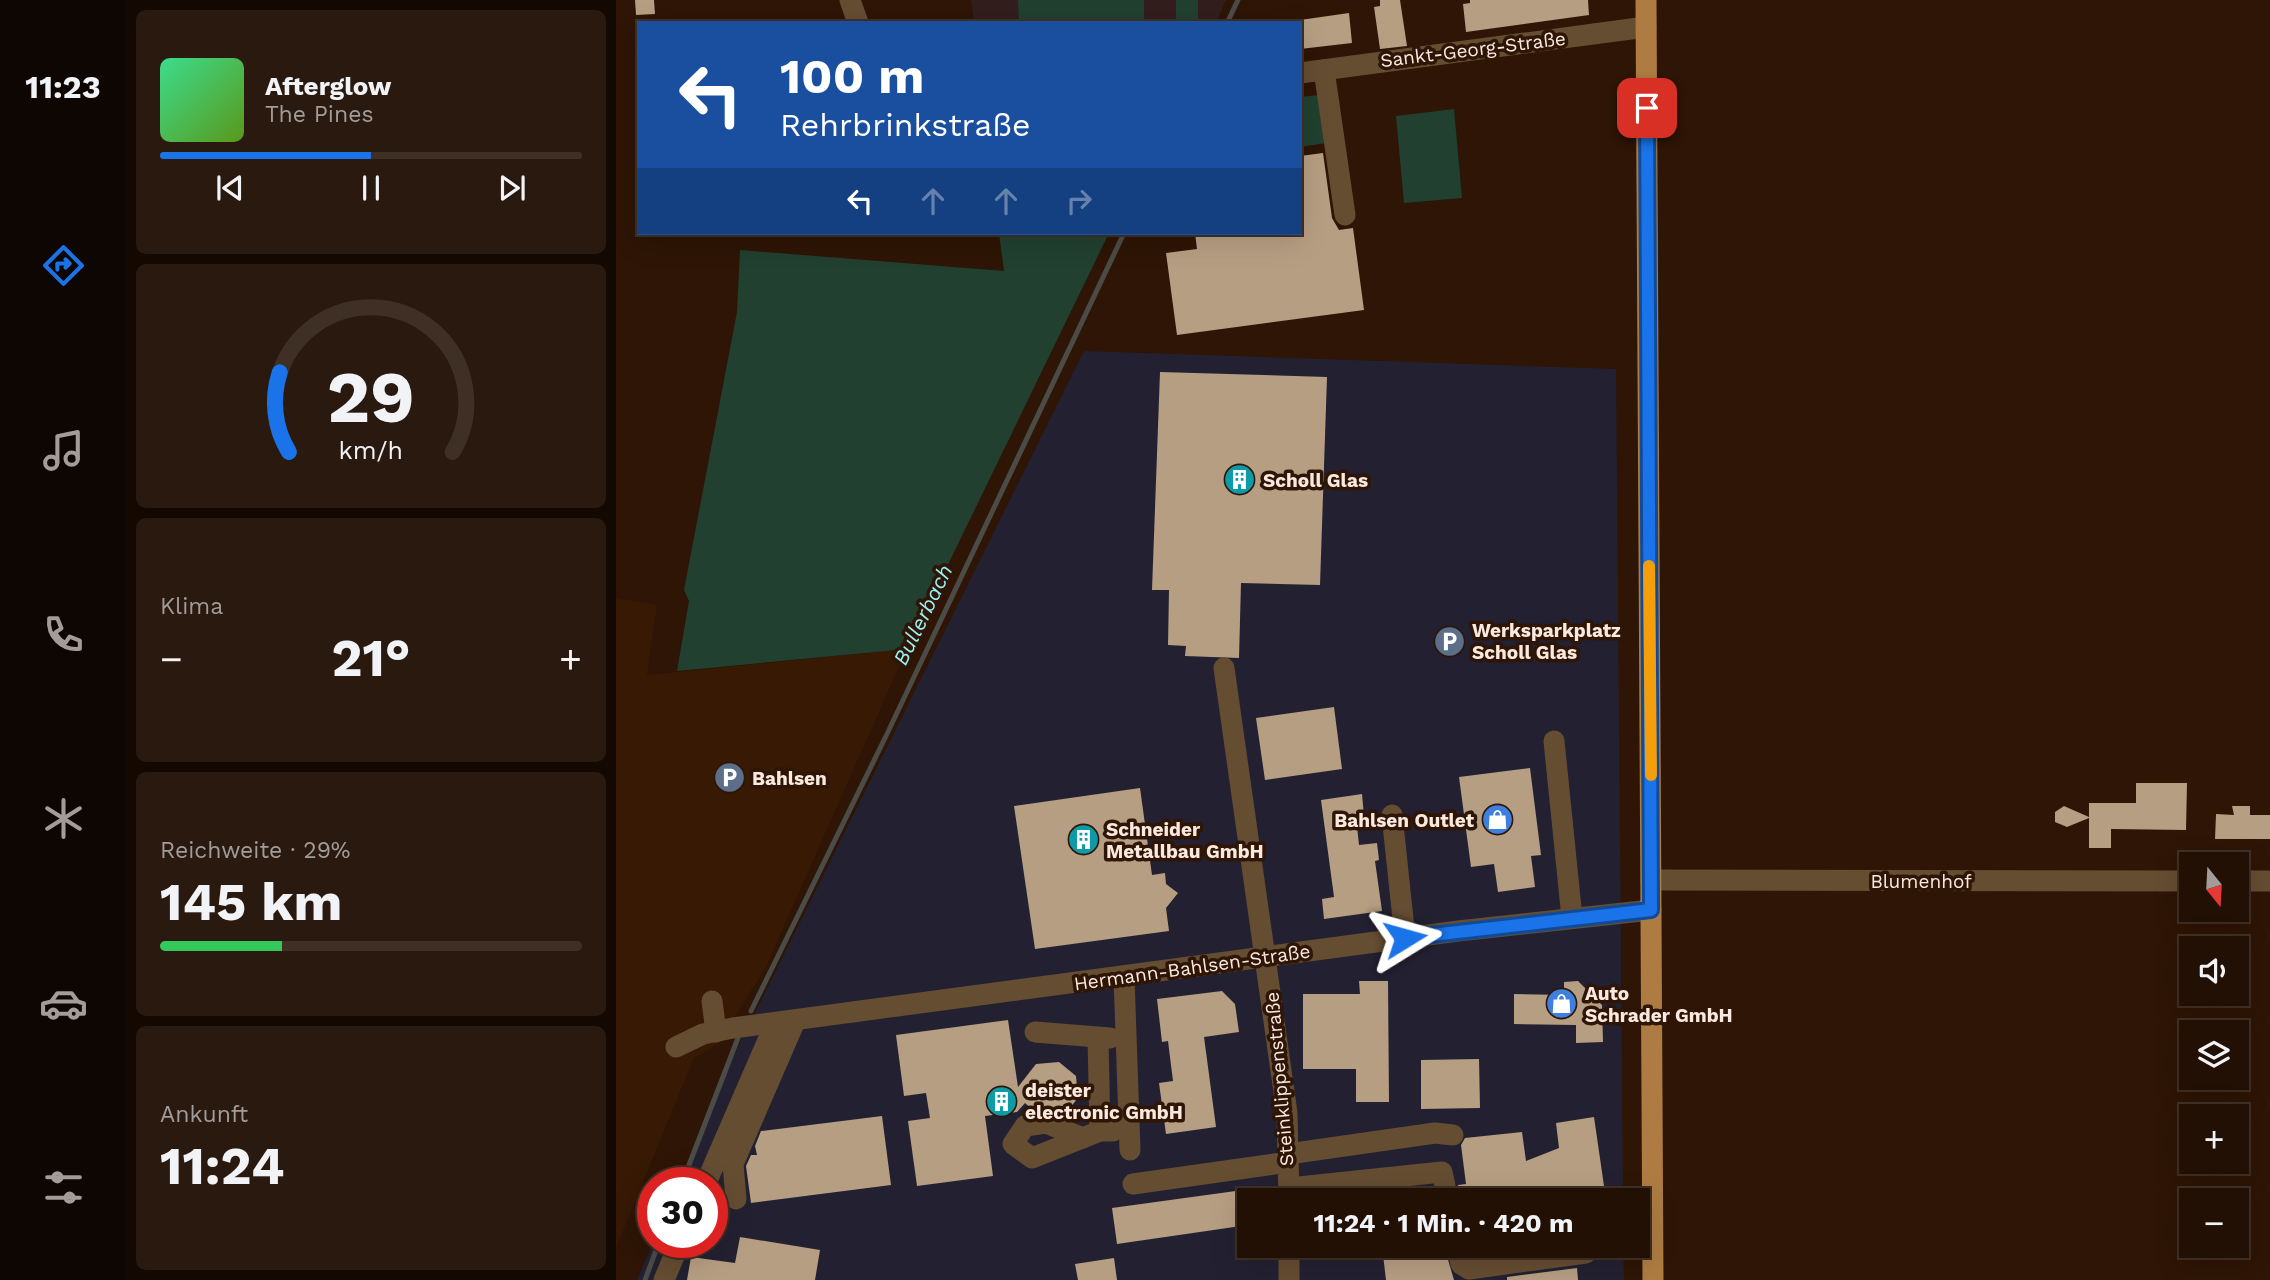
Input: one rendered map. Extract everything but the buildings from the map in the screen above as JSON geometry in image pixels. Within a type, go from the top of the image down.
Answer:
[{"type":"main road","points":[[1646,0],[1653,1280]]},
{"type":"street","points":[[850,0],[857,21]]},
{"type":"street","name":"Sankt-Georg-Straße","points":[[1302,73],[1646,27]]},
{"type":"street","points":[[1324,70],[1345,215]]},
{"type":"street","name":"Steinklippenstraße","points":[[1224,668],[1267,957],[1287,1114],[1289,1188]]},
{"type":"street","points":[[1554,741],[1572,918]]},
{"type":"street","points":[[1392,815],[1405,938]]},
{"type":"street","name":"Blumenhof","points":[[1651,880],[2179,881]]},
{"type":"street","points":[[2249,881],[2270,881]]},
{"type":"street","name":"Hermann-Bahlsen-Straße","points":[[676,1047],[724,1030],[1405,938],[1651,910]]},
{"type":"street","points":[[1098,1038],[1091,1134],[1129,1140],[1124,977]]},
{"type":"street","points":[[712,1001],[724,1030]]},
{"type":"street","points":[[714,1167],[785,1023]]},
{"type":"street","points":[[736,1199],[733,1164],[785,1023]]},
{"type":"street","points":[[1035,1032],[1098,1038],[1126,1037]]},
{"type":"street","points":[[1133,1184],[1435,1133],[1453,1135]]},
{"type":"street","points":[[1330,1188],[1441,1172],[1445,1188]]},
{"type":"street","points":[[664,1280],[674,1258]]},
{"type":"street","points":[[672,1280],[676,1258]]},
{"type":"street","points":[[1289,1258],[1289,1280]]},
{"type":"street","points":[[1460,1258],[1461,1264],[1469,1269],[1549,1258]]},
{"type":"shaded area","points":[[971,0],[1226,0],[1217,21],[974,21]]},
{"type":"shaded area","points":[[1084,351],[1616,369],[1623,1188],[1237,1188],[1237,1258],[1623,1258],[1624,1280],[637,1280],[647,1258],[728,1258],[728,1167],[686,1167],[738,1047]]},
{"type":"shaded area","name":"Bahlsen","points":[[616,598],[657,605],[647,675],[907,649],[766,967],[734,1018],[732,1036],[694,1058],[649,1167],[637,1167],[637,1197],[616,1248]]},
{"type":"green space","points":[[1018,0],[1144,0],[1144,21],[1019,21]]},
{"type":"green space","points":[[1176,0],[1198,0],[1198,21],[1176,21]]},
{"type":"green space","points":[[1319,95],[1326,143],[1302,147],[1302,97]]},
{"type":"green space","points":[[1454,109],[1462,198],[1404,203],[1396,116]]},
{"type":"green space","points":[[999,235],[1108,235],[907,649],[677,671],[689,601],[684,590],[737,312],[740,250],[1004,271]]},
{"type":"waterway","name":"Bullerbach","points":[[1228,21],[1238,0]]},
{"type":"waterway","name":"Bullerbach","points":[[751,1011],[887,734],[1123,235]]},
{"type":"waterway","name":"Bullerbach","points":[[688,1167],[738,1038]]},
{"type":"waterway","name":"Bullerbach","points":[[645,1280],[653,1258]]},
{"type":"slow traffic","points":[[1649,566],[1651,775]]},
{"type":"place","name":"Scholl Glas","points":[[1240,480]]},
{"type":"place","name":"Werksparkplatz Scholl Glas","points":[[1449,641]]},
{"type":"place","name":"Bahlsen","points":[[729,778]]},
{"type":"place","name":"Bahlsen Outlet","points":[[1497,820]]},
{"type":"place","name":"Schneider Metallbau GmbH","points":[[1083,840]]},
{"type":"place","name":"Auto Schrader GmbH","points":[[1562,1004]]},
{"type":"place","name":"deister electronic GmbH","points":[[1002,1101]]},
{"type":"route","points":[[1405,938],[1651,910],[1647,108]]}]
